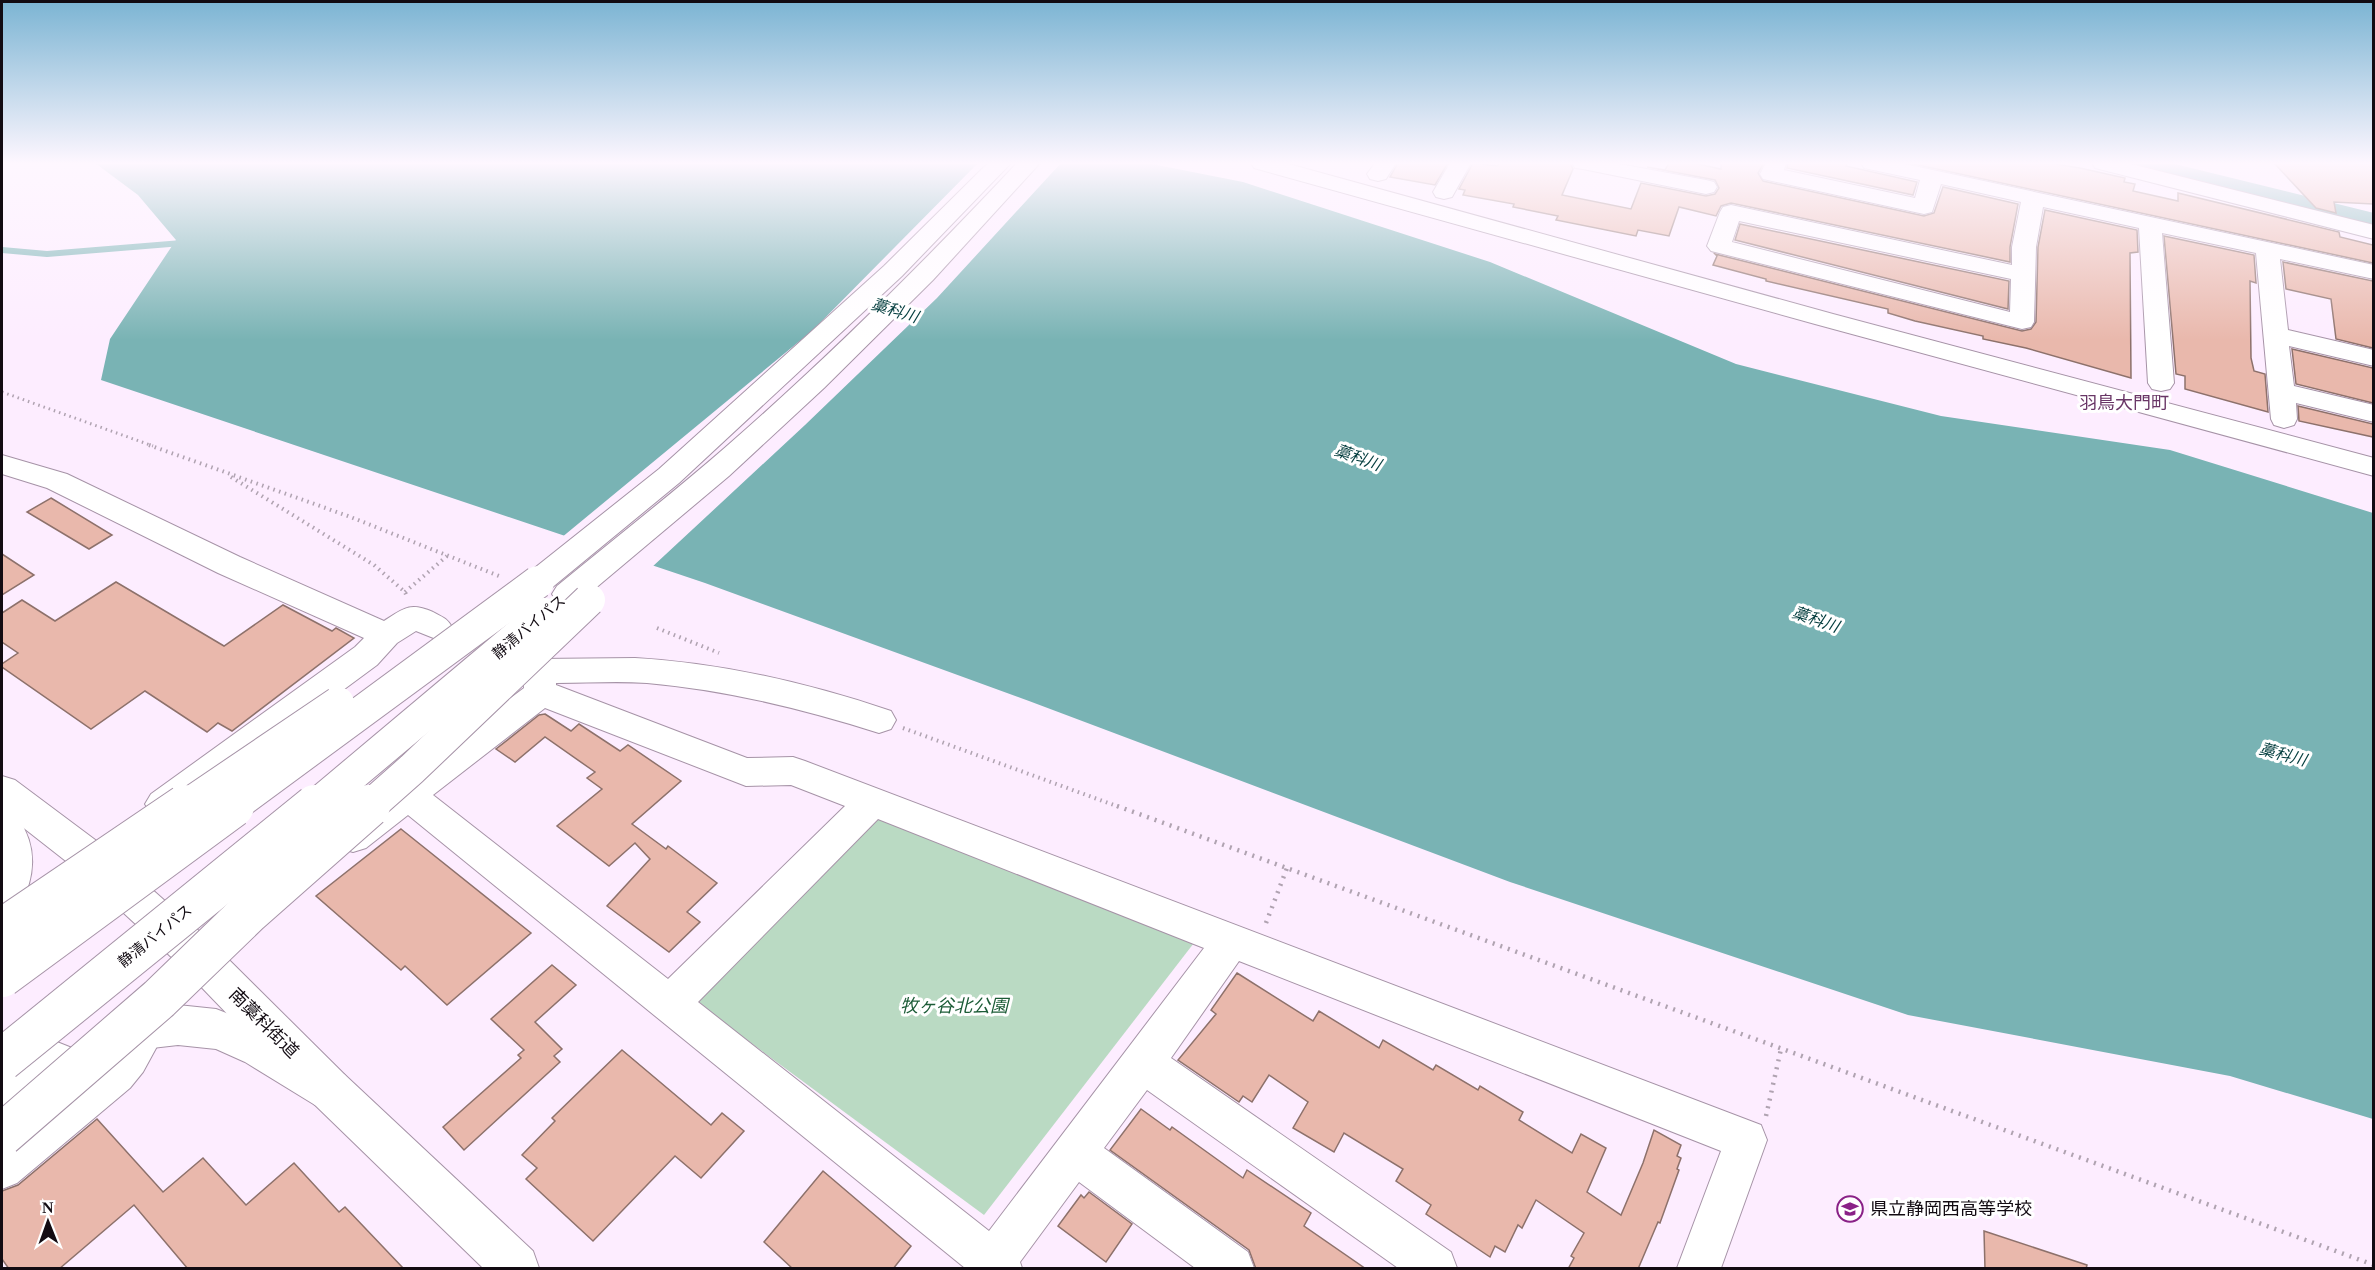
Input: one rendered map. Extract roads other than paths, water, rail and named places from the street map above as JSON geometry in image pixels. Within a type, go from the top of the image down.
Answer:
[{"type":"main road","name":"静清バイパス","points":[[2,1059],[388,747],[725,444],[940,222]]},
{"type":"main road","name":"静清バイパス","points":[[2,976],[538,582],[669,476],[725,444],[820,377],[975,222]]},
{"type":"main road","points":[[2,930],[269,748],[420,650],[523,577],[725,444]]},
{"type":"main road","points":[[2,1135],[150,1007],[249,912],[412,769],[589,600],[725,444]]},
{"type":"main road","name":"南藁科街道","points":[[2,791],[89,857],[195,953],[330,1090],[516,1269]]},
{"type":"main road","points":[[2,823],[15,851],[13,879],[2,905]]},
{"type":"main road","points":[[2,921],[89,857]]},
{"type":"main road","points":[[2,1106],[195,953]]},
{"type":"main road","points":[[58,1062],[105,1040],[147,1028],[182,1025],[214,1028],[241,1039],[330,1090]]},
{"type":"street","points":[[1477,222],[1812,316],[2373,466]]},
{"type":"street","points":[[1727,222],[1719,246],[2022,322],[2024,247],[2029,222]]},
{"type":"street","points":[[1780,222],[2025,275]]},
{"type":"street","points":[[2142,222],[2373,272]]},
{"type":"street","points":[[2342,222],[2373,232]]},
{"type":"street","points":[[2150,224],[2161,383]]},
{"type":"street","points":[[1881,288],[1889,245]]},
{"type":"street","points":[[2267,248],[2284,419]]},
{"type":"street","points":[[2276,335],[2373,358]]},
{"type":"street","points":[[2282,391],[2373,414]]},
{"type":"street","points":[[2,464],[57,481],[229,565],[386,635]]},
{"type":"street","points":[[89,857],[366,656],[386,635],[418,612]]},
{"type":"street","points":[[541,693],[538,671],[647,671],[687,675],[756,689],[850,710],[879,720]]},
{"type":"street","points":[[195,953],[409,796],[541,693]]},
{"type":"street","points":[[541,693],[746,772],[793,771],[1746,1140],[1699,1269]]},
{"type":"street","points":[[409,796],[993,1267],[1143,1063],[1244,945]]},
{"type":"street","points":[[669,1004],[873,802]]},
{"type":"street","points":[[2,1168],[116,1074],[129,1058],[147,1028]]},
{"type":"street","points":[[1143,1063],[1435,1269]]},
{"type":"street","points":[[1075,1153],[1232,1269]]},
{"type":"water","name":"藁科川","points":[[161,222],[1367,222],[1490,262],[1736,364],[1941,416],[2170,450],[2373,513],[2373,1119],[2230,1076],[1908,1015],[1510,882],[1029,701],[705,583],[101,380],[110,339],[176,240]]},
{"type":"waterway","points":[[2,250],[47,254],[182,243]]},
{"type":"place","name":"県立静岡西高等学校","points":[[1850,1209]]},
{"type":"district","name":"羽鳥大門町","points":[[2124,403]]},
{"type":"park label","name":"牧ヶ谷北公園","points":[[954,1006]]}]
